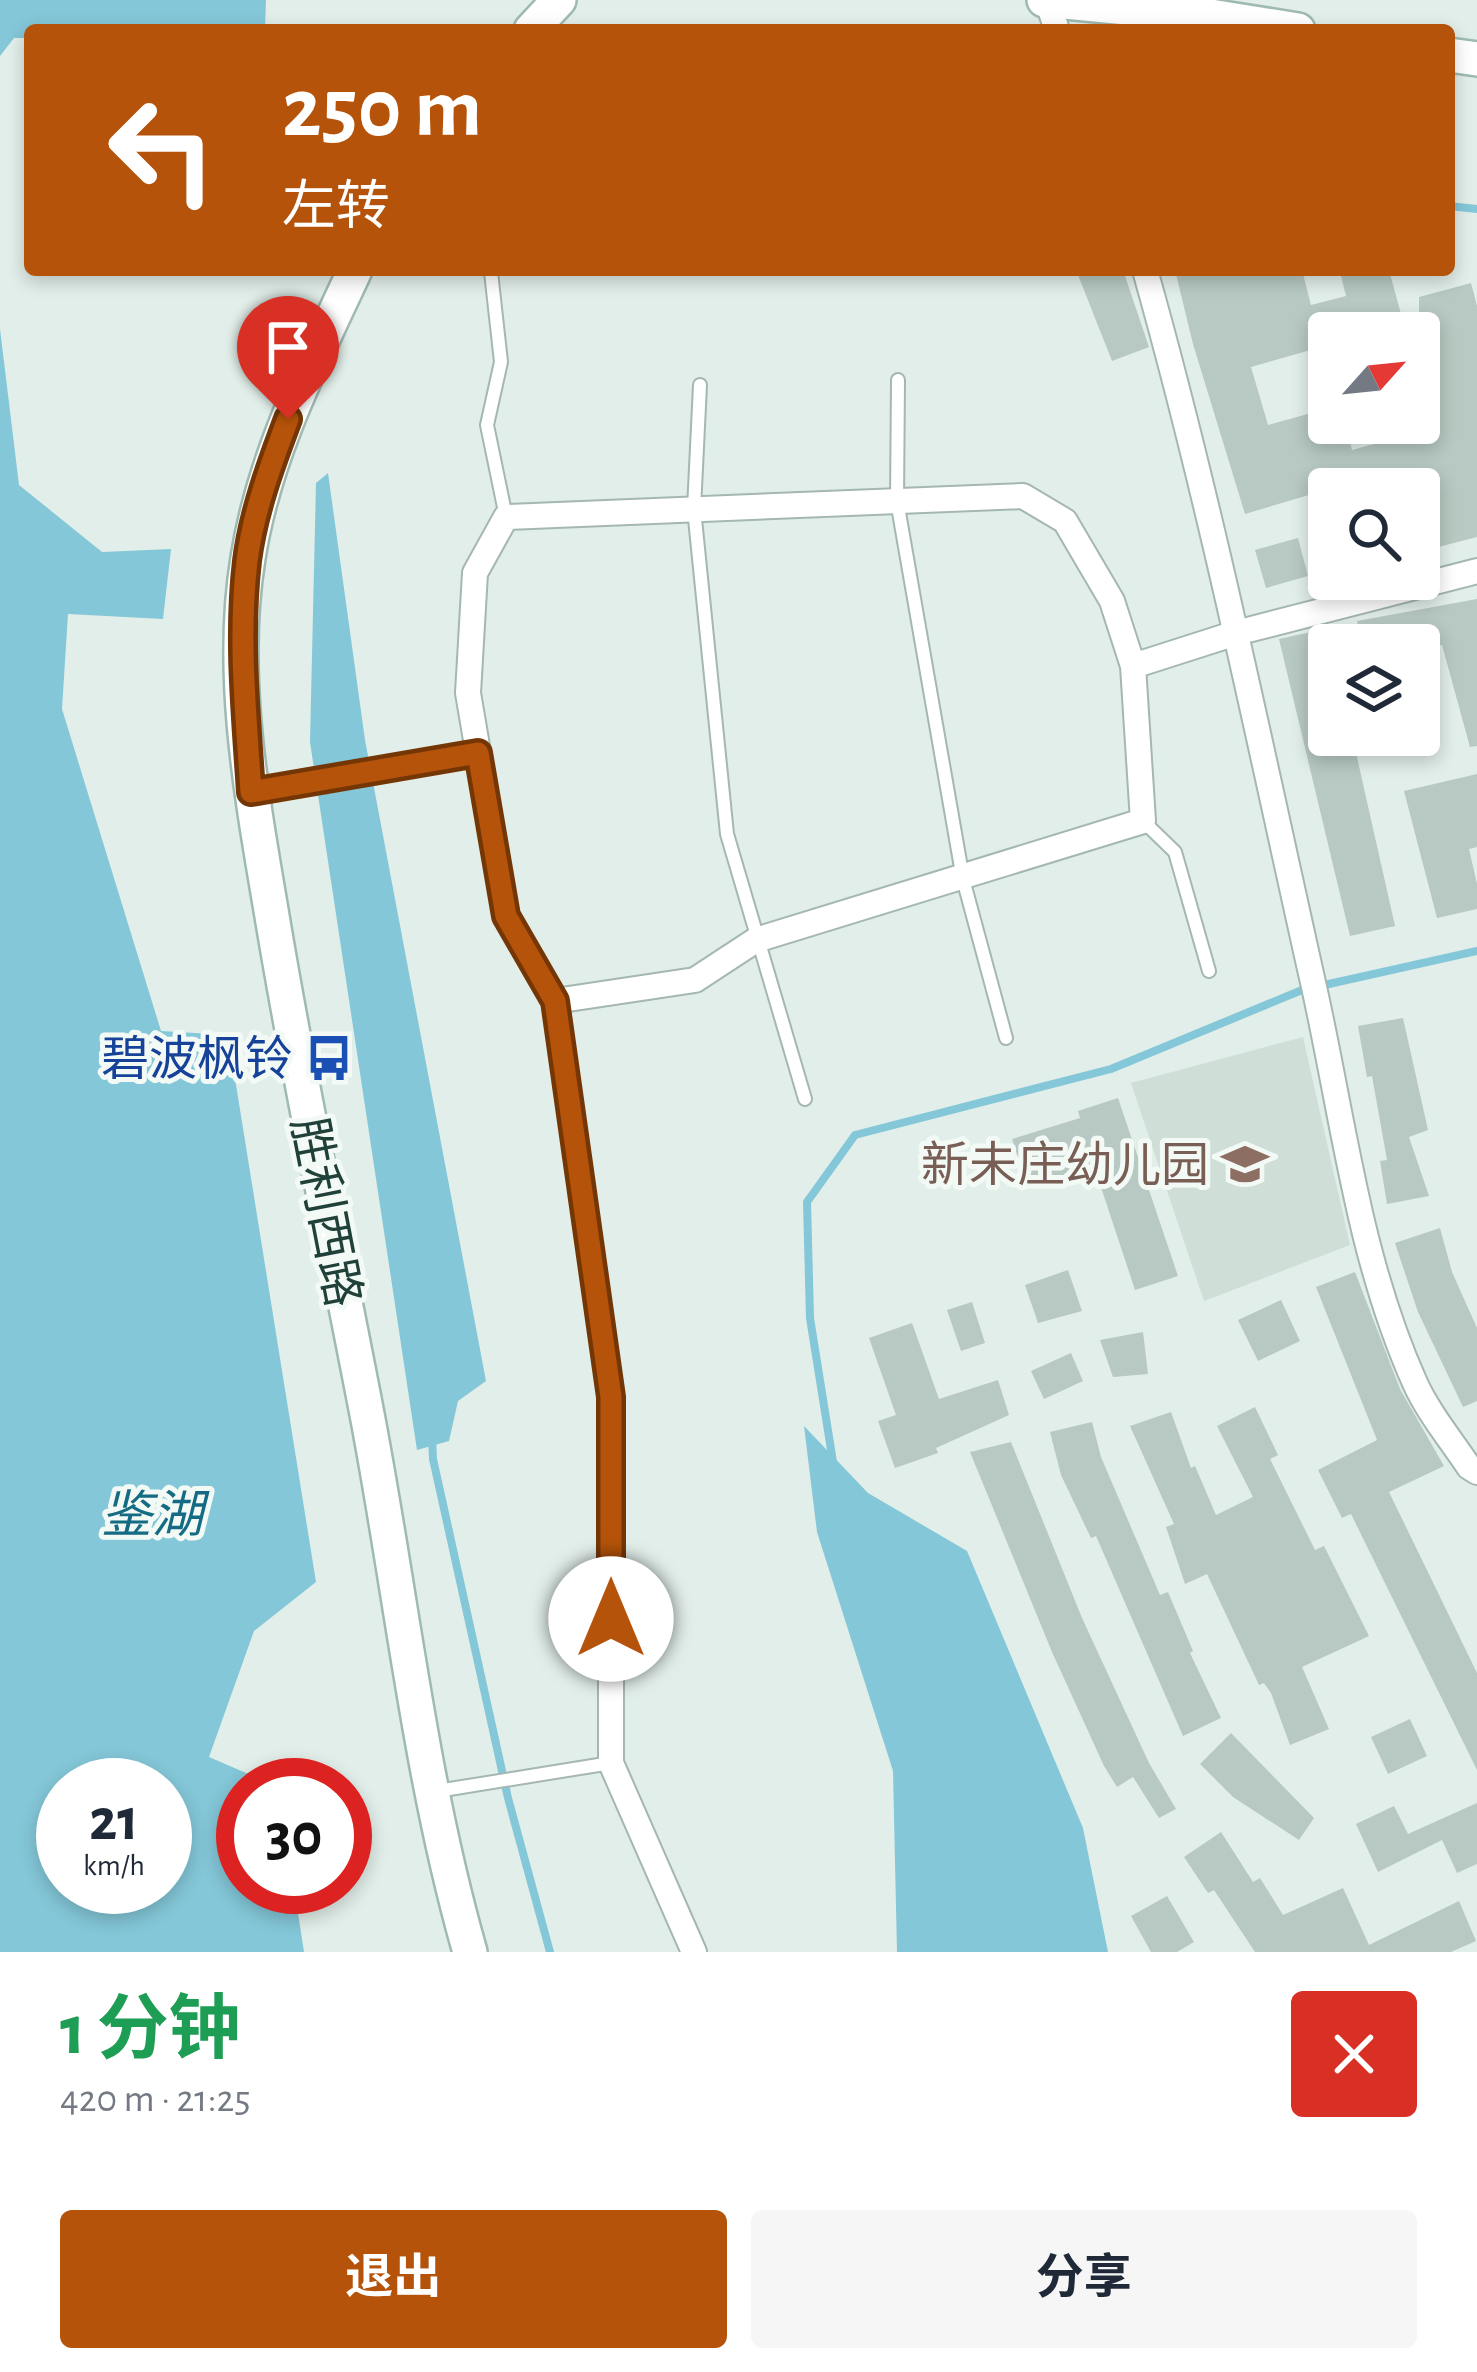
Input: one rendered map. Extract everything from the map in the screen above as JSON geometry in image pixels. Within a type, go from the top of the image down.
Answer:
[{"type":"street","points":[[533,24],[560,0]]},
{"type":"street","points":[[1056,8],[1210,16],[1260,24]]},
{"type":"street","name":"胜利西路","points":[[353,276],[304,376],[272,462],[247,559],[242,656],[251,792],[389,1532],[429,1792],[470,1952]]},
{"type":"street","points":[[1147,276],[1237,633],[1367,1254],[1416,1387],[1477,1472]]},
{"type":"street","points":[[555,1001],[695,980],[756,940],[1143,821],[1133,666],[1112,601],[1066,521],[1022,496],[506,517],[475,573],[467,693],[506,916],[555,1001],[611,1397],[610,1763],[694,1952]]},
{"type":"street","points":[[1133,666],[1237,633],[1477,571]]},
{"type":"street","points":[[251,792],[478,753]]},
{"type":"lane","points":[[491,276],[501,362],[487,425],[506,517]]},
{"type":"lane","points":[[898,380],[897,501],[963,879],[1006,1038]]},
{"type":"lane","points":[[700,385],[694,509],[727,834],[805,1099]]},
{"type":"lane","points":[[1143,821],[1175,852],[1209,971]]},
{"type":"lane","points":[[429,1792],[610,1763]]},
{"type":"shaded area","name":"新未庄幼儿园","points":[[1303,1037],[1350,1245],[1204,1301],[1131,1083]]},
{"type":"water","points":[[0,0],[266,0],[265,24],[24,24],[24,38],[14,38],[0,56]]},
{"type":"water","name":"鉴湖","points":[[0,329],[19,485],[102,552],[171,549],[163,619],[68,614],[62,709],[161,1031],[228,1035],[316,1582],[254,1631],[209,1757],[216,1760],[216,1914],[298,1914],[304,1952],[0,1952]]},
{"type":"water","points":[[328,473],[365,740],[486,1381],[458,1401],[449,1441],[417,1450],[310,742],[316,483]]},
{"type":"water","points":[[804,1426],[868,1493],[967,1551],[1083,1828],[1108,1952],[897,1952],[893,1771],[817,1532]]},
{"type":"building","points":[[1078,276],[1125,276],[1149,347],[1112,361]]},
{"type":"building","points":[[1176,276],[1304,276],[1311,305],[1346,296],[1341,276],[1391,276],[1400,312],[1308,312],[1308,351],[1251,367],[1268,425],[1308,414],[1308,444],[1350,444],[1352,450],[1374,444],[1440,444],[1440,312],[1419,312],[1419,297],[1471,283],[1477,306],[1477,537],[1440,547],[1440,468],[1308,468],[1308,495],[1245,514]]},
{"type":"building","points":[[1298,538],[1308,576],[1266,588],[1255,550]]},
{"type":"building","points":[[1477,599],[1477,746],[1470,747],[1440,645],[1440,624],[1357,621]]},
{"type":"building","points":[[1308,633],[1308,756],[1357,756],[1395,926],[1350,936],[1279,639]]},
{"type":"building","points":[[1477,774],[1477,847],[1469,849],[1477,909],[1437,918],[1404,791]]},
{"type":"building","points":[[1403,1018],[1428,1130],[1409,1137],[1429,1196],[1387,1204],[1380,1161],[1387,1160],[1358,1026]]},
{"type":"building","points":[[1118,1098],[1178,1276],[1135,1290],[1094,1166],[1028,1188],[1012,1139],[1080,1118],[1078,1111]]},
{"type":"building","points":[[1440,1228],[1452,1272],[1477,1328],[1477,1401],[1463,1407],[1418,1312],[1395,1243]]},
{"type":"building","points":[[1068,1270],[1082,1311],[1038,1323],[1025,1285]]},
{"type":"building","points":[[1355,1272],[1400,1389],[1444,1466],[1389,1492],[1477,1673],[1477,1770],[1351,1514],[1342,1518],[1318,1470],[1377,1440],[1316,1287]]},
{"type":"building","points":[[1281,1300],[1300,1341],[1258,1361],[1238,1320]]},
{"type":"building","points":[[972,1302],[985,1343],[961,1351],[947,1310]]},
{"type":"building","points":[[912,1323],[939,1399],[998,1380],[1009,1415],[936,1448],[938,1453],[895,1468],[878,1421],[896,1415],[869,1338]]},
{"type":"building","points":[[1143,1332],[1148,1374],[1113,1377],[1100,1340]]},
{"type":"building","points":[[1071,1353],[1083,1381],[1044,1399],[1031,1371]]},
{"type":"building","points":[[1255,1407],[1278,1455],[1270,1459],[1315,1550],[1324,1546],[1369,1636],[1302,1667],[1329,1729],[1290,1745],[1271,1693],[1264,1683],[1259,1685],[1207,1574],[1185,1584],[1166,1527],[1174,1524],[1130,1426],[1171,1412],[1191,1468],[1195,1466],[1216,1515],[1253,1497],[1217,1426]]},
{"type":"building","points":[[1092,1422],[1101,1457],[1160,1595],[1168,1592],[1221,1718],[1183,1736],[1096,1536],[1091,1538],[1061,1475],[1050,1432]]},
{"type":"building","points":[[1011,1442],[1082,1618],[1149,1763],[1176,1809],[1159,1818],[1133,1777],[1117,1787],[1104,1766],[970,1452]]},
{"type":"building","points":[[1410,1719],[1427,1756],[1388,1774],[1371,1737]]},
{"type":"building","points":[[1231,1733],[1314,1818],[1299,1840],[1233,1797],[1200,1764]]},
{"type":"building","points":[[1477,1803],[1477,1864],[1457,1873],[1442,1840],[1378,1872],[1356,1824],[1394,1806],[1408,1834]]},
{"type":"building","points":[[1221,1832],[1253,1882],[1260,1878],[1283,1915],[1343,1888],[1369,1945],[1459,1901],[1476,1941],[1451,1952],[1255,1952],[1214,1890],[1208,1893],[1184,1857]]},
{"type":"building","points":[[1167,1896],[1194,1942],[1177,1952],[1151,1952],[1131,1916]]},
{"type":"waterway","points":[[1455,207],[1477,209]]},
{"type":"waterway","points":[[833,1462],[810,1318],[807,1202],[855,1135],[1111,1069],[1302,990],[1477,951]]},
{"type":"waterway","points":[[432,1438],[508,1798],[550,1952]]},
{"type":"place","name":"碧波枫铃","points":[[329,1058]]},
{"type":"place","name":"新未庄幼儿园","points":[[1245,1164]]},
{"type":"route","points":[[288,419],[247,559],[242,656],[251,792],[478,753],[506,916],[555,1001],[611,1397],[611,1619]]}]
